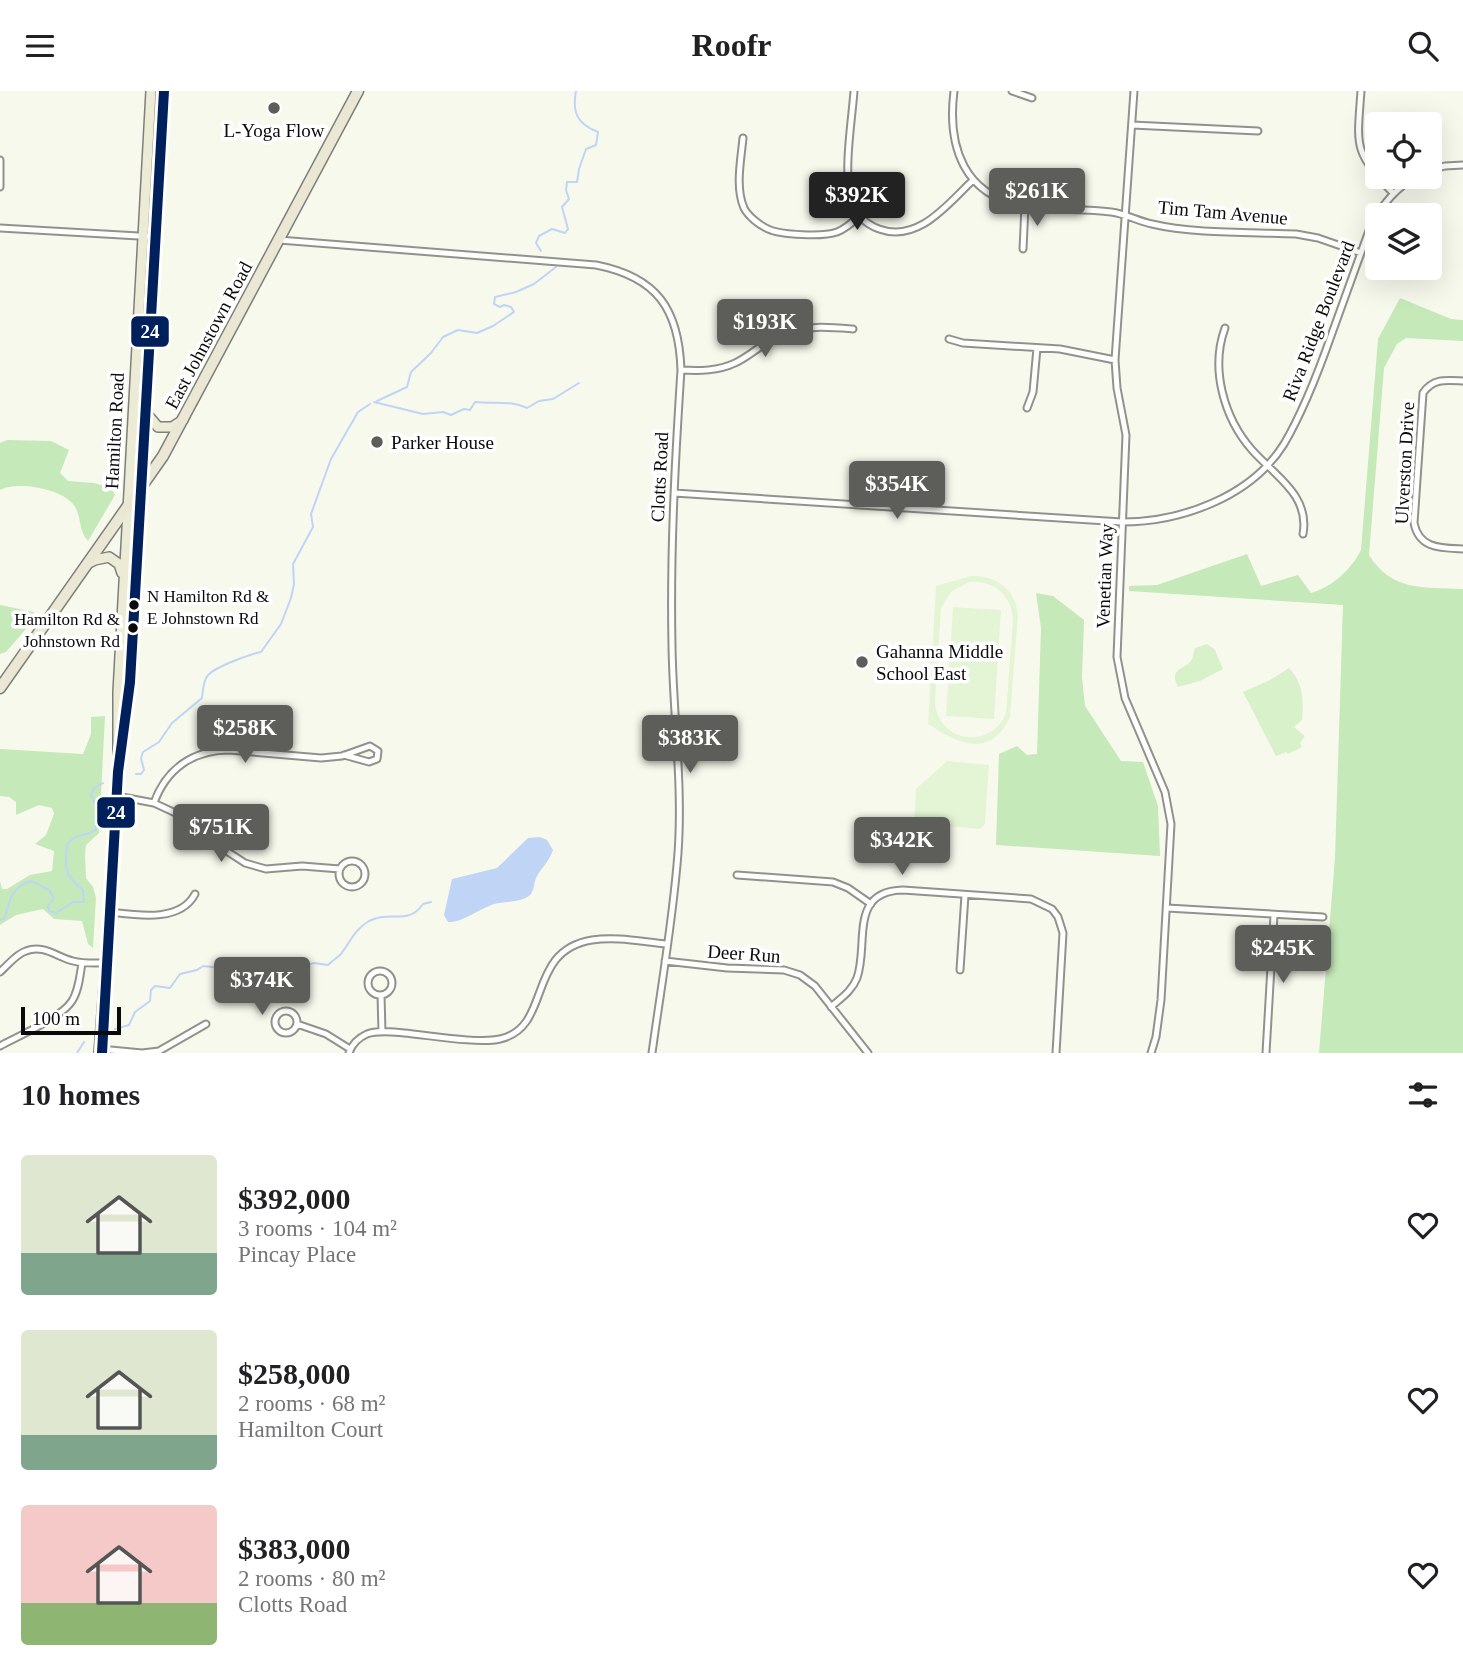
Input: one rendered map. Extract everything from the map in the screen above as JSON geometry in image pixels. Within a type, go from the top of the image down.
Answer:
[{"type":"highway","name":"East Johnstown Road","points":[[0,688],[5,674],[141,488],[183,420],[358,91]]},
{"type":"main road","name":"Hamilton Road","points":[[100,1052],[117,796],[118,692],[151,91]]},
{"type":"main road","name":"Hamilton Road","points":[[118,772],[130,682],[164,91]]},
{"type":"main road","points":[[146,413],[158,427],[172,427],[183,420]]},
{"type":"main road","points":[[86,565],[102,557],[116,560],[124,581]]},
{"type":"street","points":[[854,91],[849,180],[851,199],[859,216],[872,227],[888,233],[909,232],[928,223],[972,181],[957,153],[952,123],[954,91]]},
{"type":"street","points":[[1012,91],[1032,98]]},
{"type":"street","name":"Venetian Way","points":[[1134,91],[1115,360],[1126,435],[1117,657],[1125,698],[1161,782],[1169,808],[1171,838],[1160,1010],[1151,1053]]},
{"type":"street","points":[[1361,91],[1358,132],[1360,151],[1369,168],[1393,193]]},
{"type":"street","points":[[1132,125],[1258,131]]},
{"type":"street","points":[[743,138],[739,179],[744,207],[749,216],[767,229],[820,235],[837,232],[859,216]]},
{"type":"street","points":[[0,160],[0,187]]},
{"type":"street","points":[[1442,168],[1463,165]]},
{"type":"street","name":"Tim Tam Avenue","points":[[972,181],[997,198],[1025,206],[1125,215],[1153,224],[1176,227],[1296,234],[1318,238],[1361,253]]},
{"type":"street","name":"Riva Ridge Boulevard","points":[[674,493],[1122,522],[1151,522],[1190,513],[1219,500],[1249,481],[1283,446],[1312,390],[1380,208],[1399,189]]},
{"type":"street","points":[[1023,249],[1025,206]]},
{"type":"street","points":[[0,227],[156,237]]},
{"type":"street","name":"Clotts Road","points":[[279,240],[616,269],[648,285],[670,310],[681,347],[671,531],[672,648],[679,820],[678,853],[652,1053]]},
{"type":"street","points":[[1225,328],[1218,362],[1221,387],[1238,432],[1297,497],[1303,509],[1303,534]]},
{"type":"street","points":[[681,370],[718,369],[736,362],[766,343],[800,329],[853,329]]},
{"type":"street","points":[[949,339],[963,343],[1060,349],[1115,360]]},
{"type":"street","points":[[1027,408],[1032,392],[1037,348]]},
{"type":"street","name":"Ulverston Drive","points":[[1463,381],[1437,381],[1428,385],[1423,393],[1416,531],[1418,538],[1426,544],[1463,549]]},
{"type":"street","points":[[153,803],[167,777],[197,754],[229,750],[295,754],[309,758],[344,755],[369,746],[378,751],[377,759],[369,762],[344,755]]},
{"type":"street","points":[[117,796],[153,803],[184,817],[205,837],[245,863],[266,869],[302,866],[340,869]]},
{"type":"street","points":[[354,861],[362,865],[365,877],[360,884],[348,886],[340,877],[340,869],[345,863],[354,861]]},
{"type":"street","points":[[737,875],[833,882],[848,888],[871,904]]},
{"type":"street","points":[[831,1007],[849,992],[858,975],[864,916],[871,904],[884,894],[896,891],[1031,899],[1052,909],[1058,917],[1063,933],[1056,1053]]},
{"type":"street","points":[[109,912],[143,915],[167,913],[184,907],[194,894]]},
{"type":"street","points":[[960,971],[965,895]]},
{"type":"street","points":[[1167,908],[1324,917]]},
{"type":"street","points":[[1266,1053],[1274,915]]},
{"type":"street","points":[[297,1024],[326,1034],[350,1051],[365,1035],[382,1032],[499,1039],[515,1033],[527,1021],[549,967],[560,954],[575,945],[593,940],[615,939],[667,944]]},
{"type":"street","points":[[0,972],[22,952],[32,949],[48,950],[82,963],[106,963]]},
{"type":"street","name":"Deer Run","points":[[665,961],[727,968],[783,970],[800,975],[815,986],[868,1053]]},
{"type":"street","points":[[0,1046],[56,1015],[71,1003],[79,982],[82,963]]},
{"type":"street","points":[[377,971],[388,973],[392,984],[386,993],[381,995],[375,994],[368,985],[368,979],[377,971]]},
{"type":"street","points":[[381,995],[382,1032]]},
{"type":"street","points":[[284,1010],[294,1014],[297,1024],[290,1032],[285,1033],[279,1031],[274,1022],[275,1017],[284,1010]]},
{"type":"street","points":[[100,1052],[159,1051],[206,1024]]},
{"type":"street","points":[[853,1053],[862,1047]]},
{"type":"green space","points":[[1400,298],[1451,319],[1463,320],[1463,341],[1406,338],[1397,344],[1384,368],[1369,555],[1388,576],[1410,585],[1463,589],[1463,1053],[1319,1053],[1335,858],[1343,605],[1129,591],[1129,586],[1157,585],[1247,554],[1261,586],[1298,575],[1311,593],[1326,587],[1346,571],[1361,550],[1378,339]]},
{"type":"green space","points":[[7,440],[51,441],[69,450],[60,473],[68,481],[94,483],[111,488],[115,495],[88,541],[82,532],[77,510],[64,496],[46,489],[25,486],[0,490],[0,443]]},
{"type":"green space","points":[[971,576],[989,578],[1004,586],[1016,607],[1018,616],[1010,717],[993,739],[983,743],[961,741],[928,724],[936,586]],"holes":[[[969,582],[978,582],[999,590],[1012,610],[1006,713],[999,725],[989,733],[966,737],[946,727],[935,703],[941,608],[951,592]]]},
{"type":"green space","points":[[1036,593],[1053,596],[1084,620],[1082,677],[1085,706],[1121,761],[1143,762],[1158,806],[1160,856],[996,845],[999,754],[1017,746],[1027,755],[1037,754],[1041,628]]},
{"type":"green space","points":[[0,605],[34,612],[32,622],[6,652],[0,654]]},
{"type":"green space","points":[[953,607],[1001,610],[994,719],[946,716]]},
{"type":"green space","points":[[1207,644],[1215,650],[1223,669],[1200,681],[1178,687],[1175,681],[1176,673],[1189,663],[1195,648]]},
{"type":"green space","points":[[1289,668],[1300,686],[1302,699],[1302,720],[1294,727],[1305,736],[1300,743],[1302,747],[1276,756],[1243,692]]},
{"type":"green space","points":[[105,716],[99,833],[86,845],[85,854],[86,878],[93,887],[96,898],[93,948],[88,944],[82,921],[54,919],[43,909],[16,915],[0,925],[0,881],[2,889],[7,889],[30,875],[52,871],[54,851],[35,844],[46,835],[54,814],[52,808],[39,805],[16,815],[16,802],[9,797],[0,796],[0,749],[83,754],[91,734],[91,717]]},
{"type":"green space","points":[[947,761],[989,765],[985,824],[980,829],[914,823],[916,789]]},
{"type":"water","points":[[540,837],[547,840],[553,850],[528,897],[494,904],[465,918],[448,922],[444,915],[452,879],[497,868],[528,838]]},
{"type":"waterway","points":[[541,251],[536,243],[539,236],[552,229],[565,233],[568,229],[562,207],[569,199],[567,182],[577,182],[586,149],[596,145],[598,132],[585,125],[576,111],[576,91]]},
{"type":"waterway","points":[[377,401],[407,387],[411,372],[443,337],[458,330],[477,333],[514,312],[511,307],[494,304],[495,297],[534,284],[556,267]]},
{"type":"waterway","points":[[374,402],[423,414],[443,412],[451,415],[464,409],[470,410],[475,402],[508,403],[527,408],[539,401],[553,399],[579,383]]},
{"type":"waterway","points":[[136,774],[141,774],[144,770],[141,758],[143,752],[159,742],[172,723],[202,698],[208,675],[241,658],[261,652],[281,624],[294,584],[293,564],[313,527],[311,514],[331,459],[358,412],[370,404]]},
{"type":"waterway","points":[[0,920],[5,918],[15,890],[31,881],[49,890],[54,898],[48,906],[49,911],[56,913],[73,902],[84,902],[83,890],[72,880],[67,870],[67,844],[96,829],[98,808],[91,796],[94,788],[103,783]]},
{"type":"waterway","points":[[115,1029],[129,1025],[135,1012],[150,1001],[151,990],[155,986],[170,988],[180,974],[203,966],[221,968],[230,961],[245,964],[262,974],[266,966],[276,963],[284,965],[285,961],[296,958],[304,966],[314,963],[328,965],[341,954],[364,924],[377,918],[405,916],[431,902]]},
{"type":"waterway","points":[[77,1053],[84,1042]]},
{"type":"transit line","name":"24","points":[[102,1053],[118,772],[130,682],[164,91]]},
{"type":"place","name":"L-Yoga Flow","points":[[274,108]]},
{"type":"place","name":"Parker House","points":[[377,442]]},
{"type":"place","name":"N Hamilton Rd & E Johnstown Rd","points":[[134,605]]},
{"type":"place","name":"Hamilton Rd & Johnstown Rd","points":[[133,628]]},
{"type":"place","name":"Gahanna Middle School East","points":[[862,662]]}]
